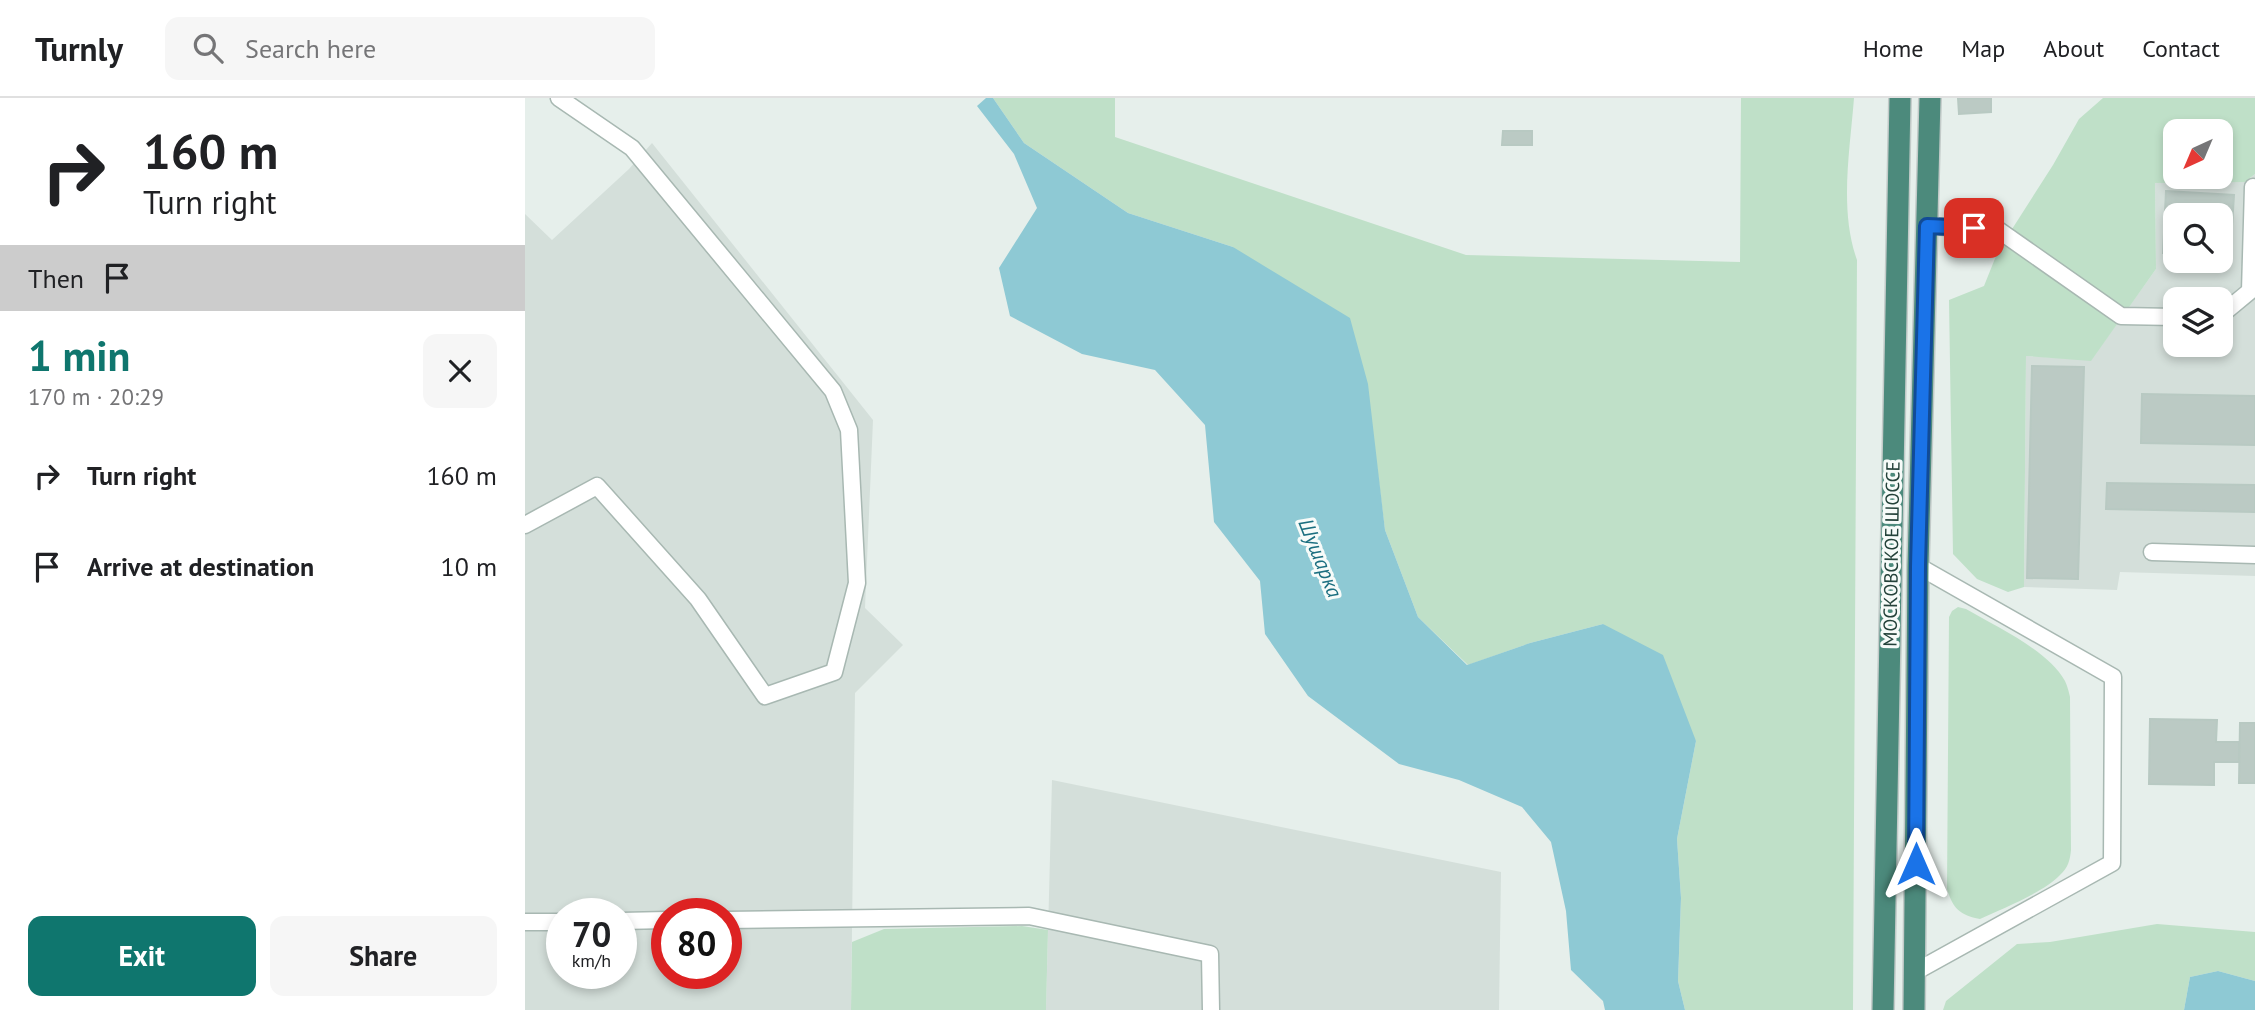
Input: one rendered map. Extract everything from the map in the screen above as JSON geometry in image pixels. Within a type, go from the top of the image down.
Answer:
[{"type":"highway","name":"МОСКОВСКОЕ ШОССЕ","points":[[1883,1010],[1900,98]]},
{"type":"highway","name":"МОСКОВСКОЕ ШОССЕ","points":[[1914,1010],[1918,566],[1930,98]]},
{"type":"lane","points":[[525,525],[597,486],[698,599],[765,695],[834,672],[857,583],[849,430],[833,391],[632,148],[559,98]]},
{"type":"lane","points":[[2233,305],[2250,291],[2253,187]]},
{"type":"lane","points":[[1927,226],[1997,229],[2121,316],[2163,317]]},
{"type":"lane","points":[[2152,552],[2255,555]]},
{"type":"lane","points":[[1915,972],[2112,863],[2113,677],[1918,566]]},
{"type":"lane","points":[[742,920],[1029,916],[1210,954],[1211,1010]]},
{"type":"lane","points":[[525,922],[546,922]]},
{"type":"shaded area","points":[[652,143],[873,420],[865,608],[903,645],[855,693],[851,1010],[525,1010],[525,214],[552,240],[629,169]]},
{"type":"shaded area","points":[[2255,174],[2255,576],[2120,572],[2117,590],[2024,587],[2026,356],[2091,360],[2156,269],[2155,182],[2163,182],[2163,189],[2233,189],[2233,182],[2245,182]]},
{"type":"shaded area","points":[[1052,780],[1501,872],[1499,1010],[1046,1010]]},
{"type":"green space","points":[[993,98],[1115,98],[1115,137],[1466,255],[1740,262],[1741,98],[1854,98],[1847,200],[1848,221],[1857,260],[1853,1010],[1685,1010],[1678,981],[1681,898],[1677,839],[1696,741],[1603,624],[1530,643],[1468,665],[1418,617],[1385,530],[1377,467],[1233,247],[1128,213],[1024,143]]},
{"type":"green space","points":[[2103,98],[2255,98],[2255,174],[2245,182],[2233,182],[2233,119],[2163,119],[2163,183],[2155,183],[2156,269],[2091,361],[2026,356],[2024,587],[2008,592],[1977,579],[1953,554],[1949,300],[1984,286],[1998,251],[2079,119]]},
{"type":"green space","points":[[1958,607],[2006,631],[2034,649],[2057,670],[2065,681],[2070,697],[2071,850],[2068,864],[2063,872],[2044,888],[1980,919],[1958,910],[1947,889],[1949,617]]},
{"type":"green space","points":[[2157,924],[2255,932],[2255,981],[2218,971],[2190,977],[2184,1010],[1943,1010],[1946,1001],[2017,944],[2050,942]]},
{"type":"green space","points":[[1022,926],[1048,930],[1046,1010],[851,1010],[852,942],[884,929]]},
{"type":"water","name":"Шушарка","points":[[986,98],[993,98],[1024,143],[1128,213],[1233,247],[1350,318],[1368,384],[1385,530],[1418,617],[1467,665],[1530,643],[1603,624],[1663,655],[1696,741],[1677,839],[1681,898],[1678,981],[1685,1010],[1605,1010],[1603,1001],[1571,970],[1566,911],[1551,842],[1522,807],[1459,780],[1399,764],[1308,696],[1265,634],[1260,581],[1214,522],[1205,425],[1155,370],[1082,354],[1010,316],[999,268],[1037,208],[1014,154],[977,106]]},
{"type":"water","points":[[2218,971],[2255,981],[2255,1010],[2184,1010],[2190,977]]},
{"type":"building","points":[[1958,98],[1991,98],[1991,112],[1959,114]]},
{"type":"building","points":[[1503,131],[1532,131],[1532,145],[1502,145]]},
{"type":"building","points":[[2166,191],[2234,195],[2233,210],[2233,203],[2165,203]]},
{"type":"building","points":[[2032,366],[2084,367],[2078,579],[2027,578]]},
{"type":"building","points":[[2142,394],[2255,396],[2255,445],[2141,443]]},
{"type":"building","points":[[2107,483],[2255,485],[2255,512],[2106,509]]},
{"type":"building","points":[[2150,719],[2217,720],[2216,742],[2239,742],[2239,762],[2214,762],[2214,785],[2149,784]]},
{"type":"building","points":[[2240,723],[2255,723],[2255,783],[2239,783]]},
{"type":"route","points":[[1916,864],[1918,566],[1927,226],[1974,228]]}]
